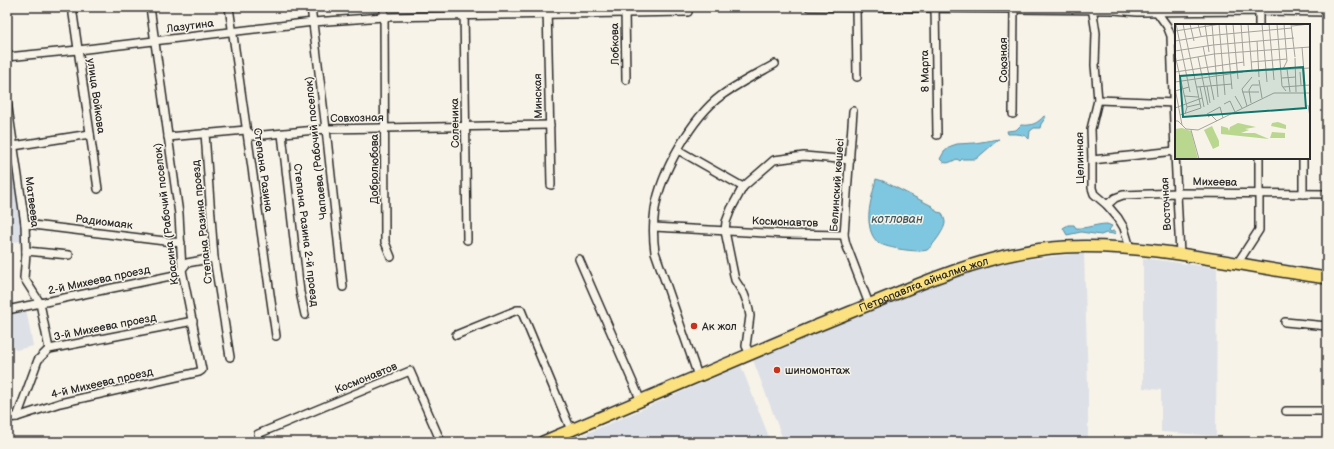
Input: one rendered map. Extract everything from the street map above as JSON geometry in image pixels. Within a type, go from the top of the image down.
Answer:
[{"type":"highway","name":"Петропавлға айналма жол","points":[[543,442],[870,304],[961,269],[1000,257],[1030,251],[1063,247],[1130,248],[1180,254],[1327,278]]},
{"type":"street","name":"улица Войкова","points":[[72,7],[98,189]]},
{"type":"street","name":"Красина (Рабочий поселок)","points":[[150,7],[179,214],[182,270],[202,370]]},
{"type":"street","name":"Степана Разина","points":[[229,7],[276,336]]},
{"type":"street","name":"Чапаева (Рабочий поселок)","points":[[310,7],[326,129],[343,287]]},
{"type":"street","name":"Добролюбова","points":[[384,7],[386,242],[391,257]]},
{"type":"street","name":"Соленика","points":[[464,7],[467,240]]},
{"type":"street","points":[[809,7],[1115,8],[1138,12],[1259,9],[1327,12]]},
{"type":"street","points":[[856,7],[857,77]]},
{"type":"street","name":"8 Марта","points":[[935,8],[937,135]]},
{"type":"street","name":"Союзная","points":[[1013,114],[1014,8]]},
{"type":"street","name":"Целинная","points":[[1092,8],[1096,33],[1095,65],[1098,100],[1090,129],[1092,191],[1096,197],[1107,205],[1118,218],[1124,228],[1130,248]]},
{"type":"street","points":[[1259,9],[1259,24]]},
{"type":"street","name":"Лазутина","points":[[7,57],[313,22],[384,17],[465,15],[547,10],[688,12]]},
{"type":"street","name":"Минская","points":[[547,10],[551,185]]},
{"type":"street","name":"Лобкова","points":[[625,10],[626,80]]},
{"type":"street","name":"Восточная","points":[[1157,12],[1168,26],[1171,36],[1175,103],[1175,153]]},
{"type":"street","points":[[698,376],[657,258],[653,239],[655,209],[659,191],[678,150],[689,131],[707,109],[722,95],[775,64]]},
{"type":"street","points":[[1098,100],[1175,103]]},
{"type":"street","name":"Матвеева","points":[[7,102],[10,147],[25,224],[26,251],[24,278],[40,303],[49,349]]},
{"type":"street","name":"Белинский көшесі","points":[[853,112],[844,235],[846,244],[870,304]]},
{"type":"street","name":"Совхозная","points":[[168,137],[246,130],[252,136],[326,129],[550,126]]},
{"type":"street","name":"Степана Разина проезд","points":[[205,133],[214,258],[230,357]]},
{"type":"street","points":[[10,147],[90,134]]},
{"type":"street","name":"Степана Разина 2-й проезд","points":[[282,134],[300,292],[305,314]]},
{"type":"street","points":[[678,150],[743,187]]},
{"type":"street","points":[[1092,160],[1175,153]]},
{"type":"street","points":[[750,354],[746,346],[750,316],[744,294],[735,280],[726,231],[728,215],[743,187],[770,163],[780,159],[804,156],[850,160]]},
{"type":"street","name":"Восточная","points":[[1175,159],[1180,254]]},
{"type":"street","points":[[1237,264],[1258,230],[1259,159]]},
{"type":"street","points":[[1302,159],[1303,194]]},
{"type":"street","name":"Михеева","points":[[1107,205],[1115,198],[1123,195],[1177,192],[1327,194]]},
{"type":"street","name":"Радиомаяк","points":[[25,224],[181,242]]},
{"type":"street","name":"Космонавтов","points":[[654,227],[785,234],[844,235]]},
{"type":"street","points":[[26,251],[69,255]]},
{"type":"street","name":"2-й Михеева проезд","points":[[7,310],[175,275],[187,264],[214,258]]},
{"type":"street","points":[[579,259],[641,401]]},
{"type":"street","points":[[456,335],[517,310],[521,310],[571,430]]},
{"type":"street","name":"3-й Михеева проезд","points":[[17,417],[38,360],[49,349],[193,321]]},
{"type":"street","points":[[1285,322],[1327,326]]},
{"type":"street","name":"4-й Михеева проезд","points":[[7,418],[17,417],[60,403],[199,372],[202,370]]},
{"type":"street","name":"Космонавтов","points":[[258,434],[410,371],[441,442]]},
{"type":"street","points":[[1286,411],[1327,411]]},
{"type":"shaded area","points":[[7,150],[9,150],[21,223],[22,241],[7,243]]},
{"type":"shaded area","points":[[1084,253],[1088,442],[784,442],[753,360],[874,308],[976,269],[1004,262]]},
{"type":"shaded area","points":[[1143,258],[1217,268],[1216,436],[1161,432],[1161,390],[1143,388]]},
{"type":"shaded area","points":[[26,309],[33,346],[16,350],[9,344],[7,345],[7,313]]},
{"type":"shaded area","points":[[741,366],[771,442],[567,442]]},
{"type":"water","points":[[1044,116],[1046,117],[1040,128],[1034,128],[1030,131],[1029,139],[1022,135],[1008,134],[1007,131],[1016,130],[1021,125],[1034,124]]},
{"type":"water","points":[[999,139],[976,159],[962,159],[960,161],[957,159],[946,163],[940,159],[944,152],[951,146]]},
{"type":"water","name":"котлован","points":[[876,179],[883,181],[932,206],[937,212],[942,213],[945,225],[941,233],[927,250],[917,251],[895,248],[883,245],[877,242],[874,238],[870,228],[869,216],[870,203]]},
{"type":"water","points":[[1107,224],[1112,226],[1109,230],[1111,232],[1116,232],[1114,234],[1106,233],[1101,235],[1081,232],[1067,235],[1063,228],[1068,225],[1074,225],[1076,228],[1080,228]]},
{"type":"place","name":"Ак жол","points":[[694,326]]},
{"type":"place","name":"шиномонтаж","points":[[777,370]]}]
